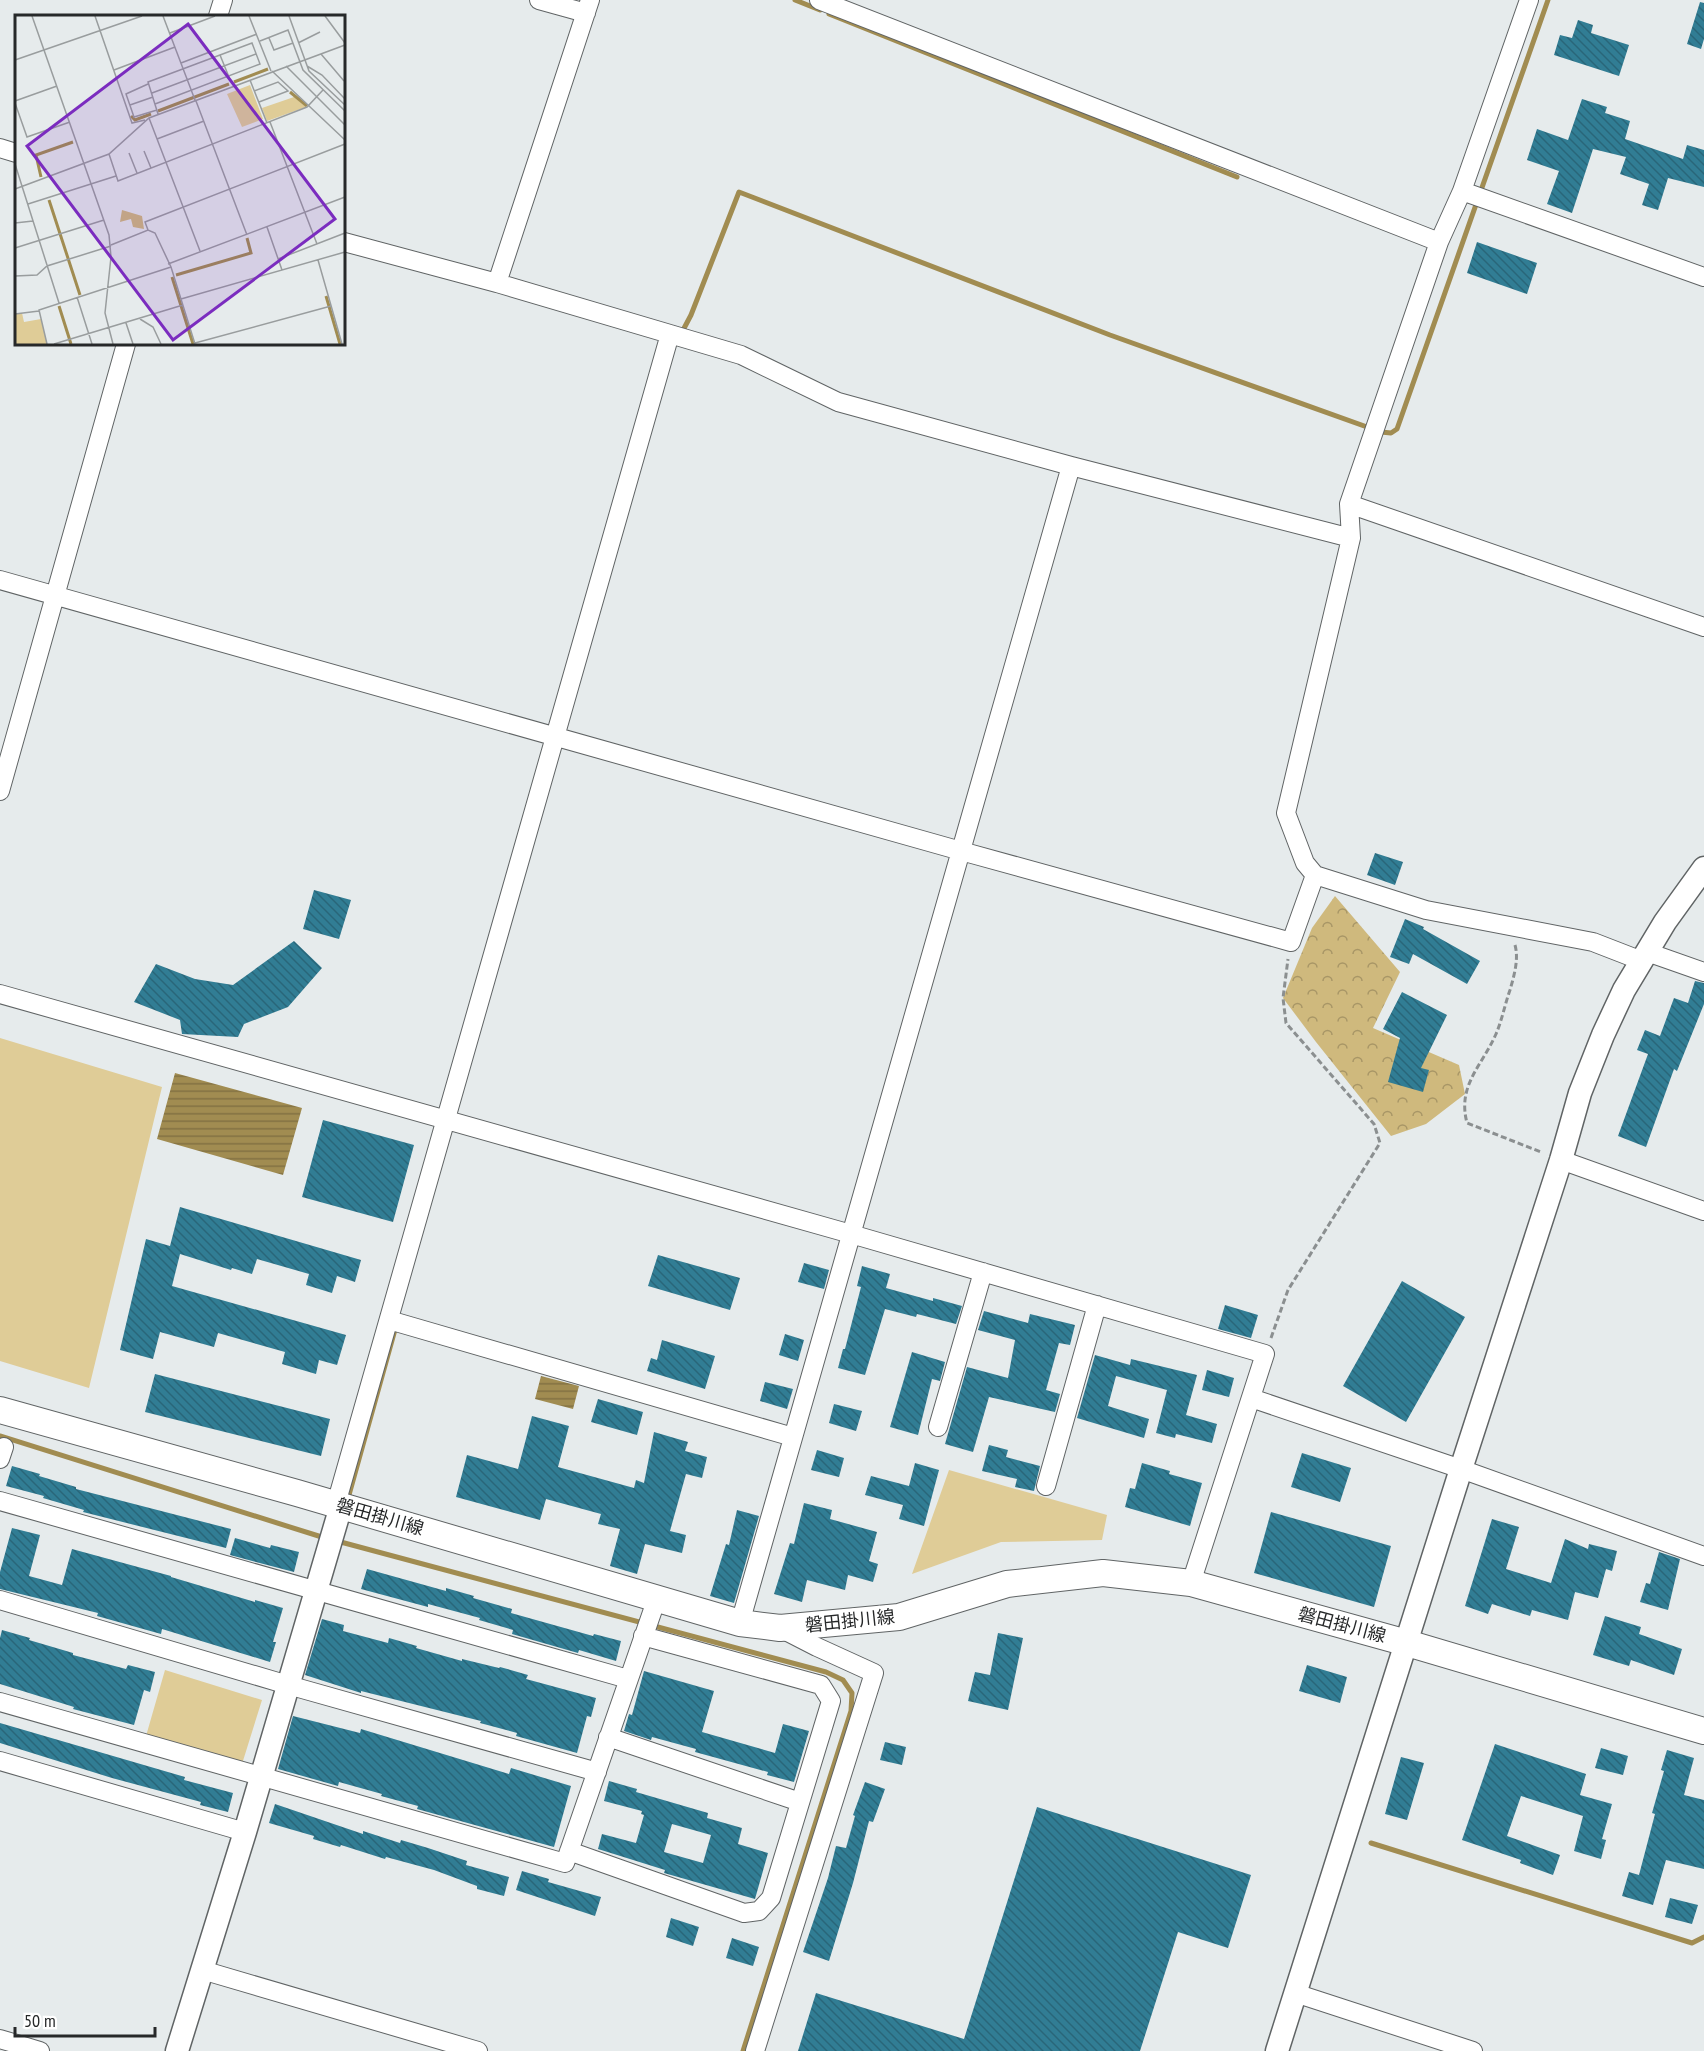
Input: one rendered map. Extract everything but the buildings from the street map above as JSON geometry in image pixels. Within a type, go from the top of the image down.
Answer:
[{"type":"main road","name":"磐田掛川線","points":[[0,1410],[338,1505],[740,1623],[780,1628],[899,1617],[1007,1584],[1103,1573],[1191,1583],[1407,1643],[1704,1731]]},
{"type":"street","points":[[219,15],[223,0]]},
{"type":"street","points":[[497,283],[588,6],[539,0]]},
{"type":"street","points":[[819,0],[1439,242]]},
{"type":"street","points":[[1529,0],[1462,191],[1439,242],[1349,504],[1352,538],[1286,813],[1305,863],[1315,875],[1426,910],[1593,942],[1704,972]]},
{"type":"street","points":[[0,148],[15,153]]},
{"type":"street","points":[[1462,191],[1704,278]]},
{"type":"street","points":[[345,242],[497,283],[741,355],[838,402],[1071,466],[1352,538]]},
{"type":"street","points":[[177,2051],[316,1591],[389,1320],[670,334]]},
{"type":"street","points":[[0,791],[126,345]]},
{"type":"street","points":[[740,1623],[1071,466]]},
{"type":"street","points":[[1349,504],[1704,627]]},
{"type":"street","points":[[0,580],[1291,942],[1315,875]]},
{"type":"street","points":[[1277,2051],[1561,1160],[1580,1094],[1603,1035],[1624,990],[1665,922],[1704,868]]},
{"type":"street","points":[[0,994],[447,1119],[1266,1354],[1191,1583]]},
{"type":"street","points":[[1561,1160],[1704,1211]]},
{"type":"street","points":[[938,1427],[983,1272]]},
{"type":"street","points":[[1046,1486],[1097,1305]]},
{"type":"street","points":[[389,1320],[793,1437]]},
{"type":"street","points":[[1251,1398],[1461,1469],[1704,1556]]},
{"type":"street","points":[[0,1501],[628,1679]]},
{"type":"street","points":[[0,1702],[565,1863],[657,1598]]},
{"type":"street","points":[[0,1600],[288,1685],[597,1772]]},
{"type":"street","points":[[755,2051],[874,1673],[780,1628]]},
{"type":"street","points":[[569,1851],[744,1913],[759,1911],[771,1898],[831,1701],[821,1685],[644,1636]]},
{"type":"street","points":[[608,1737],[801,1802]]},
{"type":"street","points":[[0,1761],[245,1832]]},
{"type":"street","points":[[202,1970],[478,2051]]},
{"type":"street","points":[[1295,1993],[1473,2051]]},
{"type":"street","points":[[0,2039],[40,2051]]},
{"type":"path","points":[[1508,926],[1516,950],[1515,973],[1496,1034],[1464,1094],[1464,1110],[1467,1123],[1561,1160]]},
{"type":"path","points":[[1266,1354],[1288,1290],[1380,1143],[1374,1124],[1286,1023],[1283,998],[1291,942]]},
{"type":"shaded area","points":[[0,1038],[162,1087],[89,1388],[0,1361]]},
{"type":"shaded area","points":[[175,1073],[302,1108],[283,1175],[157,1139]]},
{"type":"shaded area","points":[[541,1376],[579,1386],[573,1409],[535,1399]]},
{"type":"shaded area","points":[[949,1470],[1107,1515],[1102,1540],[1001,1542],[912,1574]]},
{"type":"shaded area","points":[[165,1670],[262,1700],[242,1764],[146,1736]]},
{"type":"green space","points":[[1335,896],[1400,972],[1373,1028],[1459,1065],[1465,1094],[1426,1124],[1391,1136],[1283,998],[1312,928]]},
{"type":"waterway","points":[[795,0],[820,10]]},
{"type":"waterway","points":[[681,334],[691,315],[739,192],[1110,335],[1381,432],[1391,433],[1397,429],[1548,0]]},
{"type":"waterway","points":[[829,14],[1237,177]]},
{"type":"waterway","points":[[347,1502],[396,1326]]},
{"type":"waterway","points":[[0,1436],[325,1538]]},
{"type":"waterway","points":[[337,1541],[826,1672],[843,1680],[852,1693],[851,1711],[743,2051]]},
{"type":"waterway","points":[[1371,1843],[1692,1943],[1704,1937]]}]
